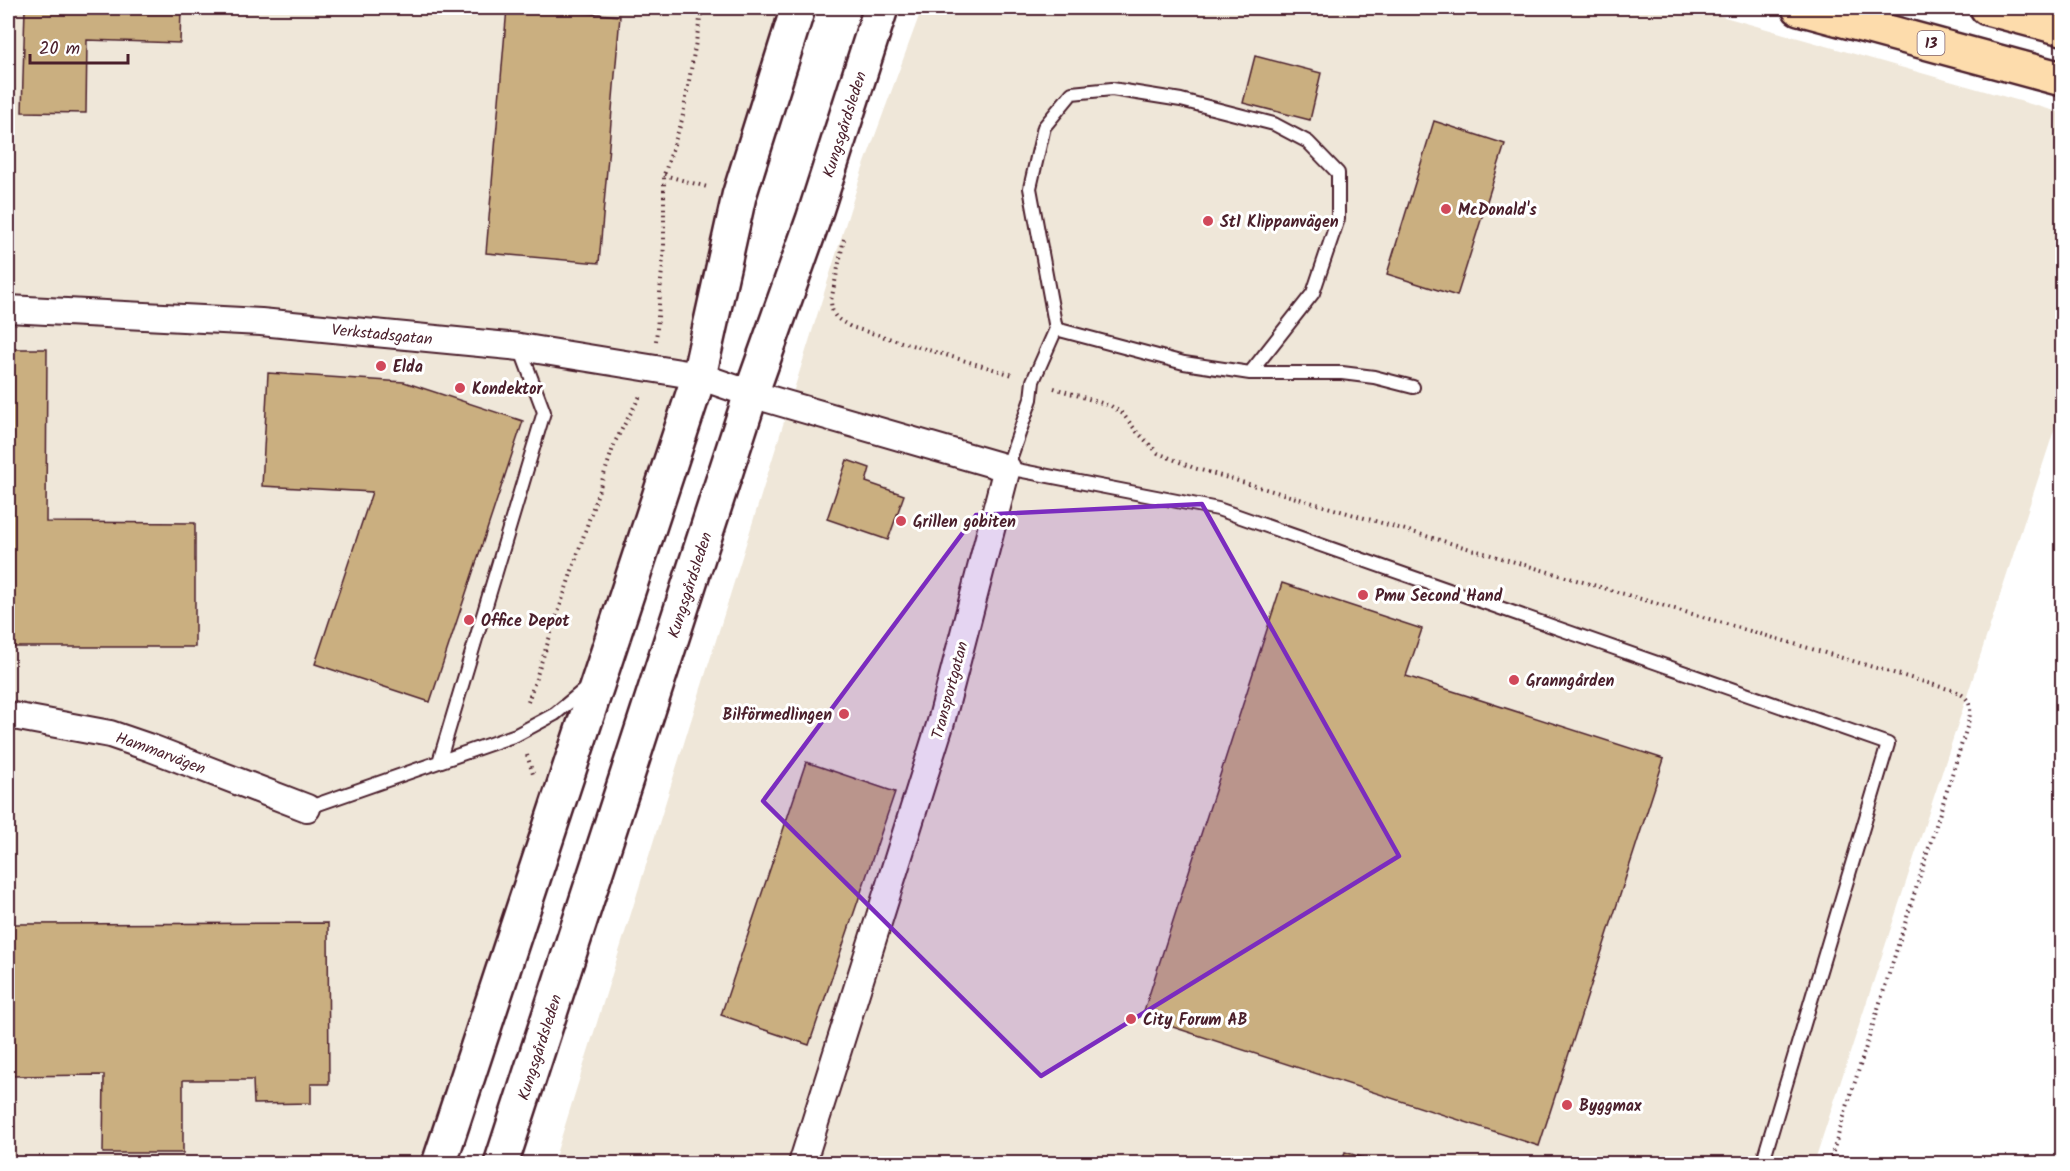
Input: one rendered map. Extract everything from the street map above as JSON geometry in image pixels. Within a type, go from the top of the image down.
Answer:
[{"type":"main road","points":[[439,1164],[699,376],[739,196],[798,8]]},
{"type":"main road","name":"Kungsgårdsleden","points":[[501,1164],[751,394],[813,220],[881,8]]},
{"type":"main road","name":"13","points":[[1799,8],[2062,79]]},
{"type":"main road","points":[[1987,8],[2062,28]]},
{"type":"street","name":"Verkstadsgatan","points":[[8,309],[261,322],[520,347],[699,376],[751,394]]},
{"type":"street","points":[[751,394],[1007,468]]},
{"type":"street","name":"Transportgatan","points":[[802,1164],[941,722],[1007,468]]},
{"type":"street","name":"Hammarvägen","points":[[8,715],[110,734],[307,808]]},
{"type":"lane","points":[[1250,373],[1313,293],[1338,219],[1338,173],[1308,142],[1274,124],[1181,100],[1112,90],[1072,93],[1044,127],[1030,188],[1056,329],[1033,381],[1030,399],[1007,468],[1218,509],[1888,744],[1762,1164]]},
{"type":"lane","points":[[1056,329],[1184,363],[1250,373],[1342,373],[1374,377],[1413,387]]},
{"type":"lane","points":[[439,762],[544,412],[520,347]]},
{"type":"lane","points":[[307,808],[516,735],[555,714],[582,693],[607,657]]},
{"type":"highlighted area","points":[[1202,504],[1399,856],[1041,1076],[763,801],[976,515]]},
{"type":"shaded area","points":[[8,8],[778,8],[693,380],[435,1163],[8,1163]]},
{"type":"shaded area","points":[[922,8],[1693,8],[2062,113],[2062,406],[1814,1163],[553,1164],[862,171]]},
{"type":"building","points":[[25,8],[181,8],[180,43],[87,40],[86,113],[22,112]]},
{"type":"building","points":[[507,8],[553,8],[553,10],[620,16],[599,263],[486,253]]},
{"type":"building","points":[[1255,56],[1321,73],[1310,120],[1243,103]]},
{"type":"building","name":"McDonald's","points":[[1434,121],[1505,144],[1457,296],[1387,274]]},
{"type":"building","points":[[8,349],[47,349],[46,522],[195,523],[195,647],[8,647]]},
{"type":"building","points":[[268,373],[404,382],[523,421],[430,702],[315,664],[372,492],[262,486]]},
{"type":"building","points":[[847,460],[870,468],[866,482],[904,495],[888,540],[827,519]]},
{"type":"building","points":[[1282,583],[1422,629],[1406,676],[1664,759],[1539,1146],[1142,1017]]},
{"type":"building","points":[[806,762],[895,792],[809,1045],[721,1015]]},
{"type":"building","points":[[328,923],[329,1084],[311,1084],[311,1103],[254,1104],[253,1080],[183,1080],[183,1153],[103,1153],[104,1075],[8,1076],[8,924]]},
{"type":"building","points":[[1345,1152],[1383,1164],[1342,1164]]},
{"type":"place","name":"McDonald's","points":[[1446,209]]},
{"type":"place","name":"St1 Klippanvägen","points":[[1208,221]]},
{"type":"place","name":"Elda","points":[[381,366]]},
{"type":"place","name":"Kondektor","points":[[460,388]]},
{"type":"place","name":"Grillen gobiten","points":[[901,521]]},
{"type":"place","name":"Pmu Second Hand","points":[[1363,595]]},
{"type":"place","name":"Office Depot","points":[[469,620]]},
{"type":"place","name":"Granngården","points":[[1514,680]]},
{"type":"place","name":"Bilförmedlingen","points":[[844,714]]},
{"type":"place","name":"City Forum AB","points":[[1131,1019]]},
{"type":"place","name":"Byggmax","points":[[1567,1105]]}]
